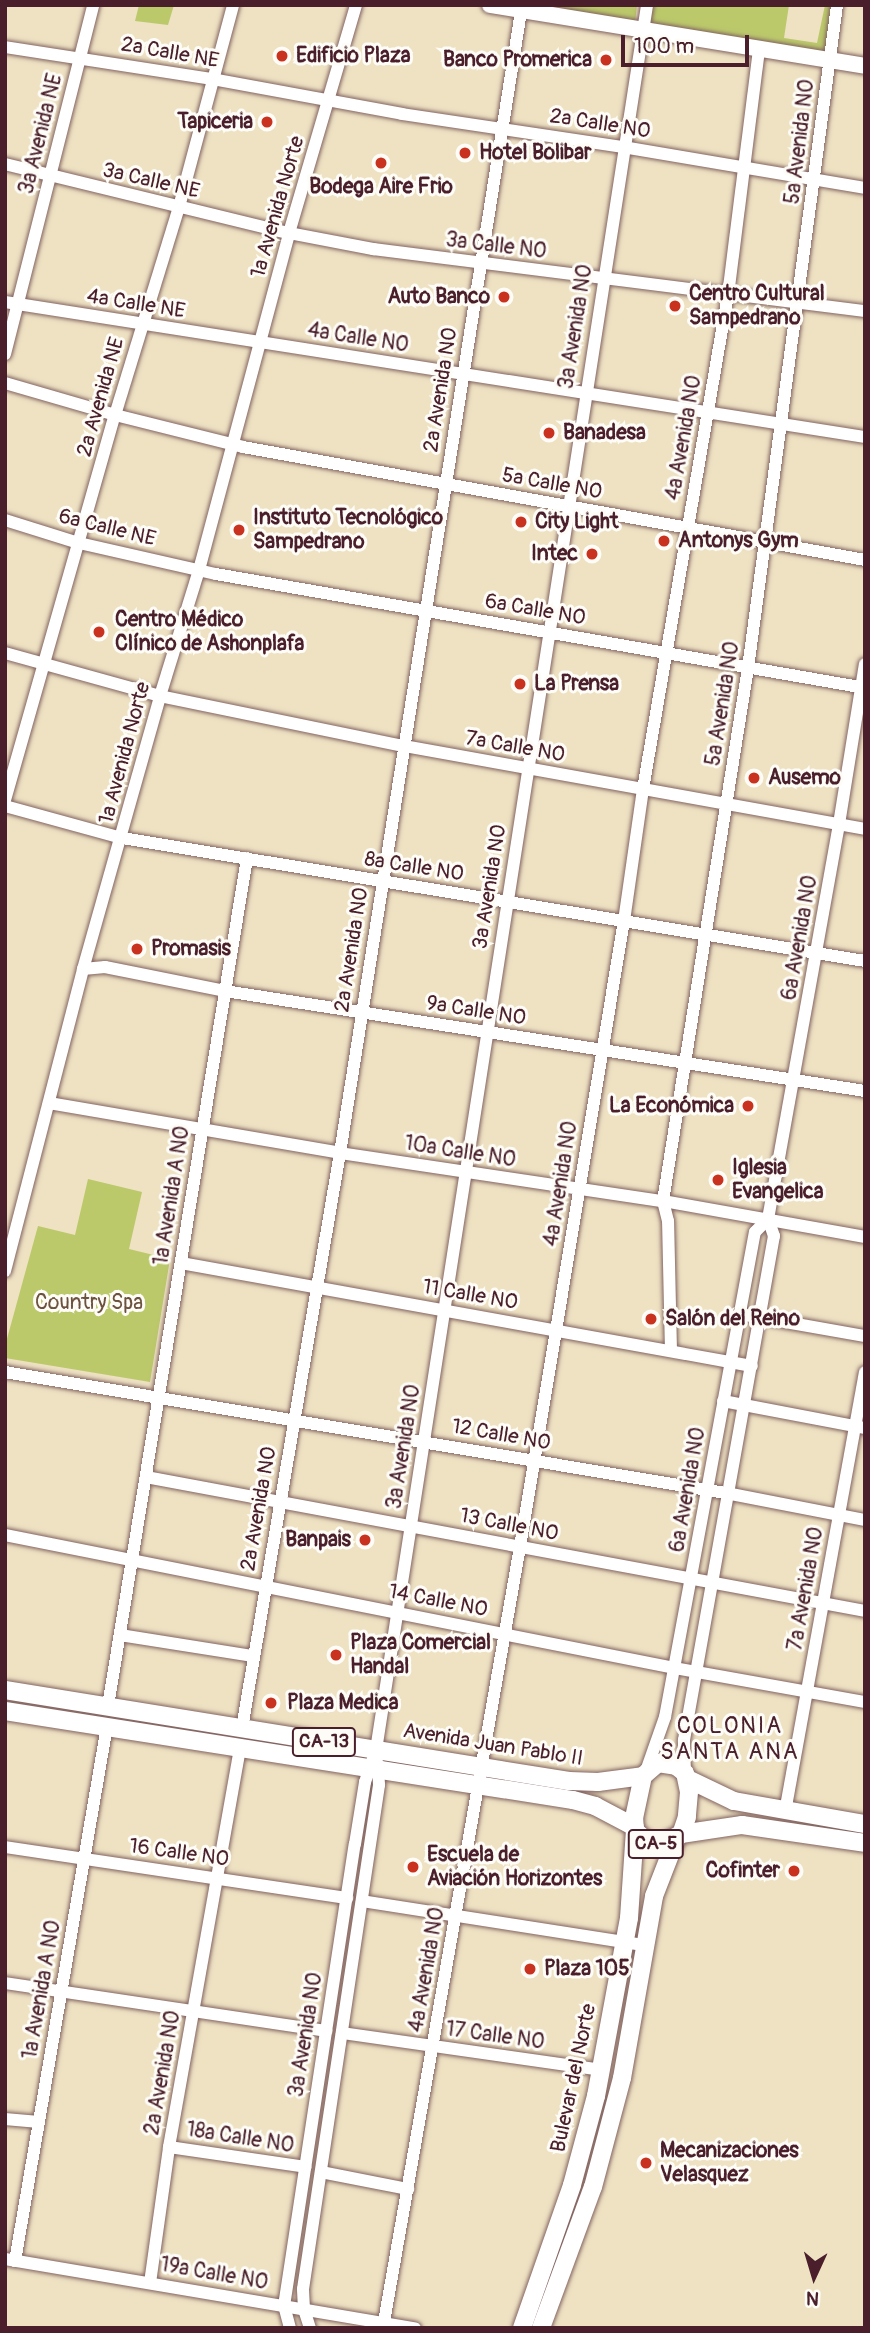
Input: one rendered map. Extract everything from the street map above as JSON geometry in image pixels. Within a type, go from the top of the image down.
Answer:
[{"type":"highway","name":"Avenida Juan Pablo II","points":[[5,1690],[376,1750],[595,1806],[635,1829]]},
{"type":"highway","name":"Avenida Juan Pablo II","points":[[5,1711],[374,1768],[598,1782],[645,1773]]},
{"type":"highway","points":[[645,1773],[658,1763],[668,1763],[686,1776],[734,1801],[865,1824]]},
{"type":"highway","name":"CA-5","points":[[645,1773],[636,1797],[635,1829],[653,1844],[666,1843],[679,1836],[742,1825],[865,1843]]},
{"type":"highway","name":"CA-5","points":[[679,1836],[687,1817],[686,1776]]},
{"type":"highway","name":"Bulevar del Norte","points":[[522,2328],[572,2185],[601,2070],[635,1870],[635,1829]]},
{"type":"highway","name":"Bulevar del Norte","points":[[541,2328],[589,2198],[617,2100],[654,1896],[679,1836]]},
{"type":"main road","points":[[490,5],[865,66]]},
{"type":"street","name":"3a Avenida NE","points":[[5,354],[12,303],[50,177],[93,5]]},
{"type":"street","name":"2a Avenida NE","points":[[5,800],[114,415],[179,207],[233,5]]},
{"type":"street","name":"1a Avenida Norte","points":[[5,1271],[11,1229],[49,1103],[83,969],[160,696],[199,570],[289,233],[356,5]]},
{"type":"street","name":"3a Avenida NO","points":[[310,2328],[304,2309],[303,2289],[379,1785],[374,1768],[376,1750],[647,5]]},
{"type":"street","name":"5a Avenida NO","points":[[671,1351],[668,1222],[663,1201],[748,668],[837,5]]},
{"type":"street","name":"2a Avenida NO","points":[[242,1728],[340,1153],[521,8]]},
{"type":"street","name":"2a Calle NE","points":[[5,47],[212,79],[328,101]]},
{"type":"street","name":"4a Avenida NO","points":[[384,2322],[535,1460],[624,921],[643,789],[728,295],[759,49]]},
{"type":"street","name":"2a Calle NO","points":[[328,101],[743,166],[865,188]]},
{"type":"street","name":"3a Calle NE","points":[[5,163],[50,177],[289,233]]},
{"type":"street","name":"3a Calle NO","points":[[289,233],[481,264],[865,311]]},
{"type":"street","name":"4a Calle NE","points":[[12,303],[260,343]]},
{"type":"street","name":"4a Calle NO","points":[[260,343],[865,437]]},
{"type":"street","name":"5a Calle NO","points":[[5,383],[114,415],[233,444],[865,560]]},
{"type":"street","name":"6a Calle NE","points":[[5,520],[79,543],[199,570]]},
{"type":"street","name":"6a Calle NO","points":[[199,570],[863,688]]},
{"type":"street","name":"7a Calle NO","points":[[5,653],[160,696],[404,746],[865,829]]},
{"type":"street","name":"6a Avenida NO","points":[[686,1776],[684,1740],[774,1236],[768,1219],[817,953],[865,664]]},
{"type":"street","name":"8a Calle NO","points":[[5,806],[122,838],[865,961]]},
{"type":"street","name":"1a Avenida A NO","points":[[108,1706],[247,859]]},
{"type":"street","name":"9a Calle NO","points":[[83,969],[105,967],[225,991],[865,1091]]},
{"type":"street","name":"10a Calle NO","points":[[49,1103],[340,1153],[663,1201],[865,1237]]},
{"type":"street","name":"6a Avenida NO","points":[[645,1773],[665,1717],[755,1232],[768,1219]]},
{"type":"street","name":"11 Calle NO","points":[[181,1263],[752,1366]]},
{"type":"street","points":[[740,1314],[865,1336]]},
{"type":"street","name":"12 Calle NO","points":[[5,1372],[535,1460],[865,1520]]},
{"type":"street","name":"7a Avenida NO","points":[[785,1812],[838,1515],[860,1427],[865,1372]]},
{"type":"street","points":[[723,1401],[860,1427]]},
{"type":"street","name":"13 Calle NO","points":[[146,1477],[865,1611]]},
{"type":"street","name":"14 Calle NO","points":[[5,1535],[674,1668],[865,1702]]},
{"type":"street","points":[[120,1635],[253,1656]]},
{"type":"street","name":"1a Avenida A NO","points":[[10,2260],[39,2122],[107,1726]]},
{"type":"street","name":"2a Avenida NO","points":[[150,2283],[169,2147],[240,1747]]},
{"type":"street","name":"3a Avenida NO","points":[[290,2328],[284,2306],[365,1783],[374,1768]]},
{"type":"street","name":"16 Calle NO","points":[[5,1847],[347,1898]]},
{"type":"street","points":[[362,1901],[644,1945]]},
{"type":"street","points":[[5,1983],[326,2031]]},
{"type":"street","name":"17 Calle NO","points":[[342,2033],[601,2070]]},
{"type":"street","points":[[5,2119],[39,2122]]},
{"type":"street","name":"18a Calle NO","points":[[169,2147],[306,2167]]},
{"type":"street","points":[[321,2172],[408,2189]]},
{"type":"street","name":"19a Calle NO","points":[[10,2260],[415,2328]]},
{"type":"green space","points":[[139,5],[174,5],[168,25],[135,21]]},
{"type":"green space","points":[[527,5],[622,7],[637,5],[635,23]]},
{"type":"green space","points":[[649,5],[789,5],[784,38],[817,43],[825,5],[832,5],[826,53],[646,24]]},
{"type":"green space","name":"Country Spa","points":[[88,1179],[142,1192],[129,1249],[170,1259],[150,1382],[5,1358],[5,1346],[38,1226],[75,1235]]},
{"type":"place","name":"Edificio Plaza","points":[[282,56]]},
{"type":"place","name":"Banco Promerica","points":[[606,60]]},
{"type":"place","name":"Tapiceria","points":[[267,122]]},
{"type":"place","name":"Hotel Bolibar","points":[[465,153]]},
{"type":"place","name":"Bodega Aire Frio","points":[[381,163]]},
{"type":"place","name":"Auto Banco","points":[[504,297]]},
{"type":"place","name":"Centro Cultural Sampedrano","points":[[675,306]]},
{"type":"place","name":"Banadesa","points":[[549,433]]},
{"type":"place","name":"City Light","points":[[521,522]]},
{"type":"place","name":"Instituto Tecnológico Sampedrano","points":[[239,530]]},
{"type":"place","name":"Antonys Gym","points":[[664,541]]},
{"type":"place","name":"Intec","points":[[592,554]]},
{"type":"place","name":"Centro Médico Clínico de Ashonplafa","points":[[99,632]]},
{"type":"place","name":"La Prensa","points":[[520,684]]},
{"type":"place","name":"Ausemo","points":[[754,778]]},
{"type":"place","name":"Promasis","points":[[137,949]]},
{"type":"place","name":"La Económica","points":[[748,1106]]},
{"type":"place","name":"Iglesia Evangelica","points":[[718,1180]]},
{"type":"place","name":"Salón del Reino","points":[[651,1319]]},
{"type":"place","name":"Banpais","points":[[365,1540]]},
{"type":"place","name":"Plaza Comercial Handal","points":[[336,1655]]},
{"type":"place","name":"Plaza Medica","points":[[271,1703]]},
{"type":"place","name":"Escuela de Aviación Horizontes","points":[[413,1867]]},
{"type":"place","name":"Cofinter","points":[[794,1871]]},
{"type":"place","name":"Plaza 105","points":[[530,1969]]},
{"type":"place","name":"Mecanizaciones Velasquez","points":[[646,2163]]},
{"type":"district","name":"COLONIA SANTA ANA","points":[[730,1739]]}]
